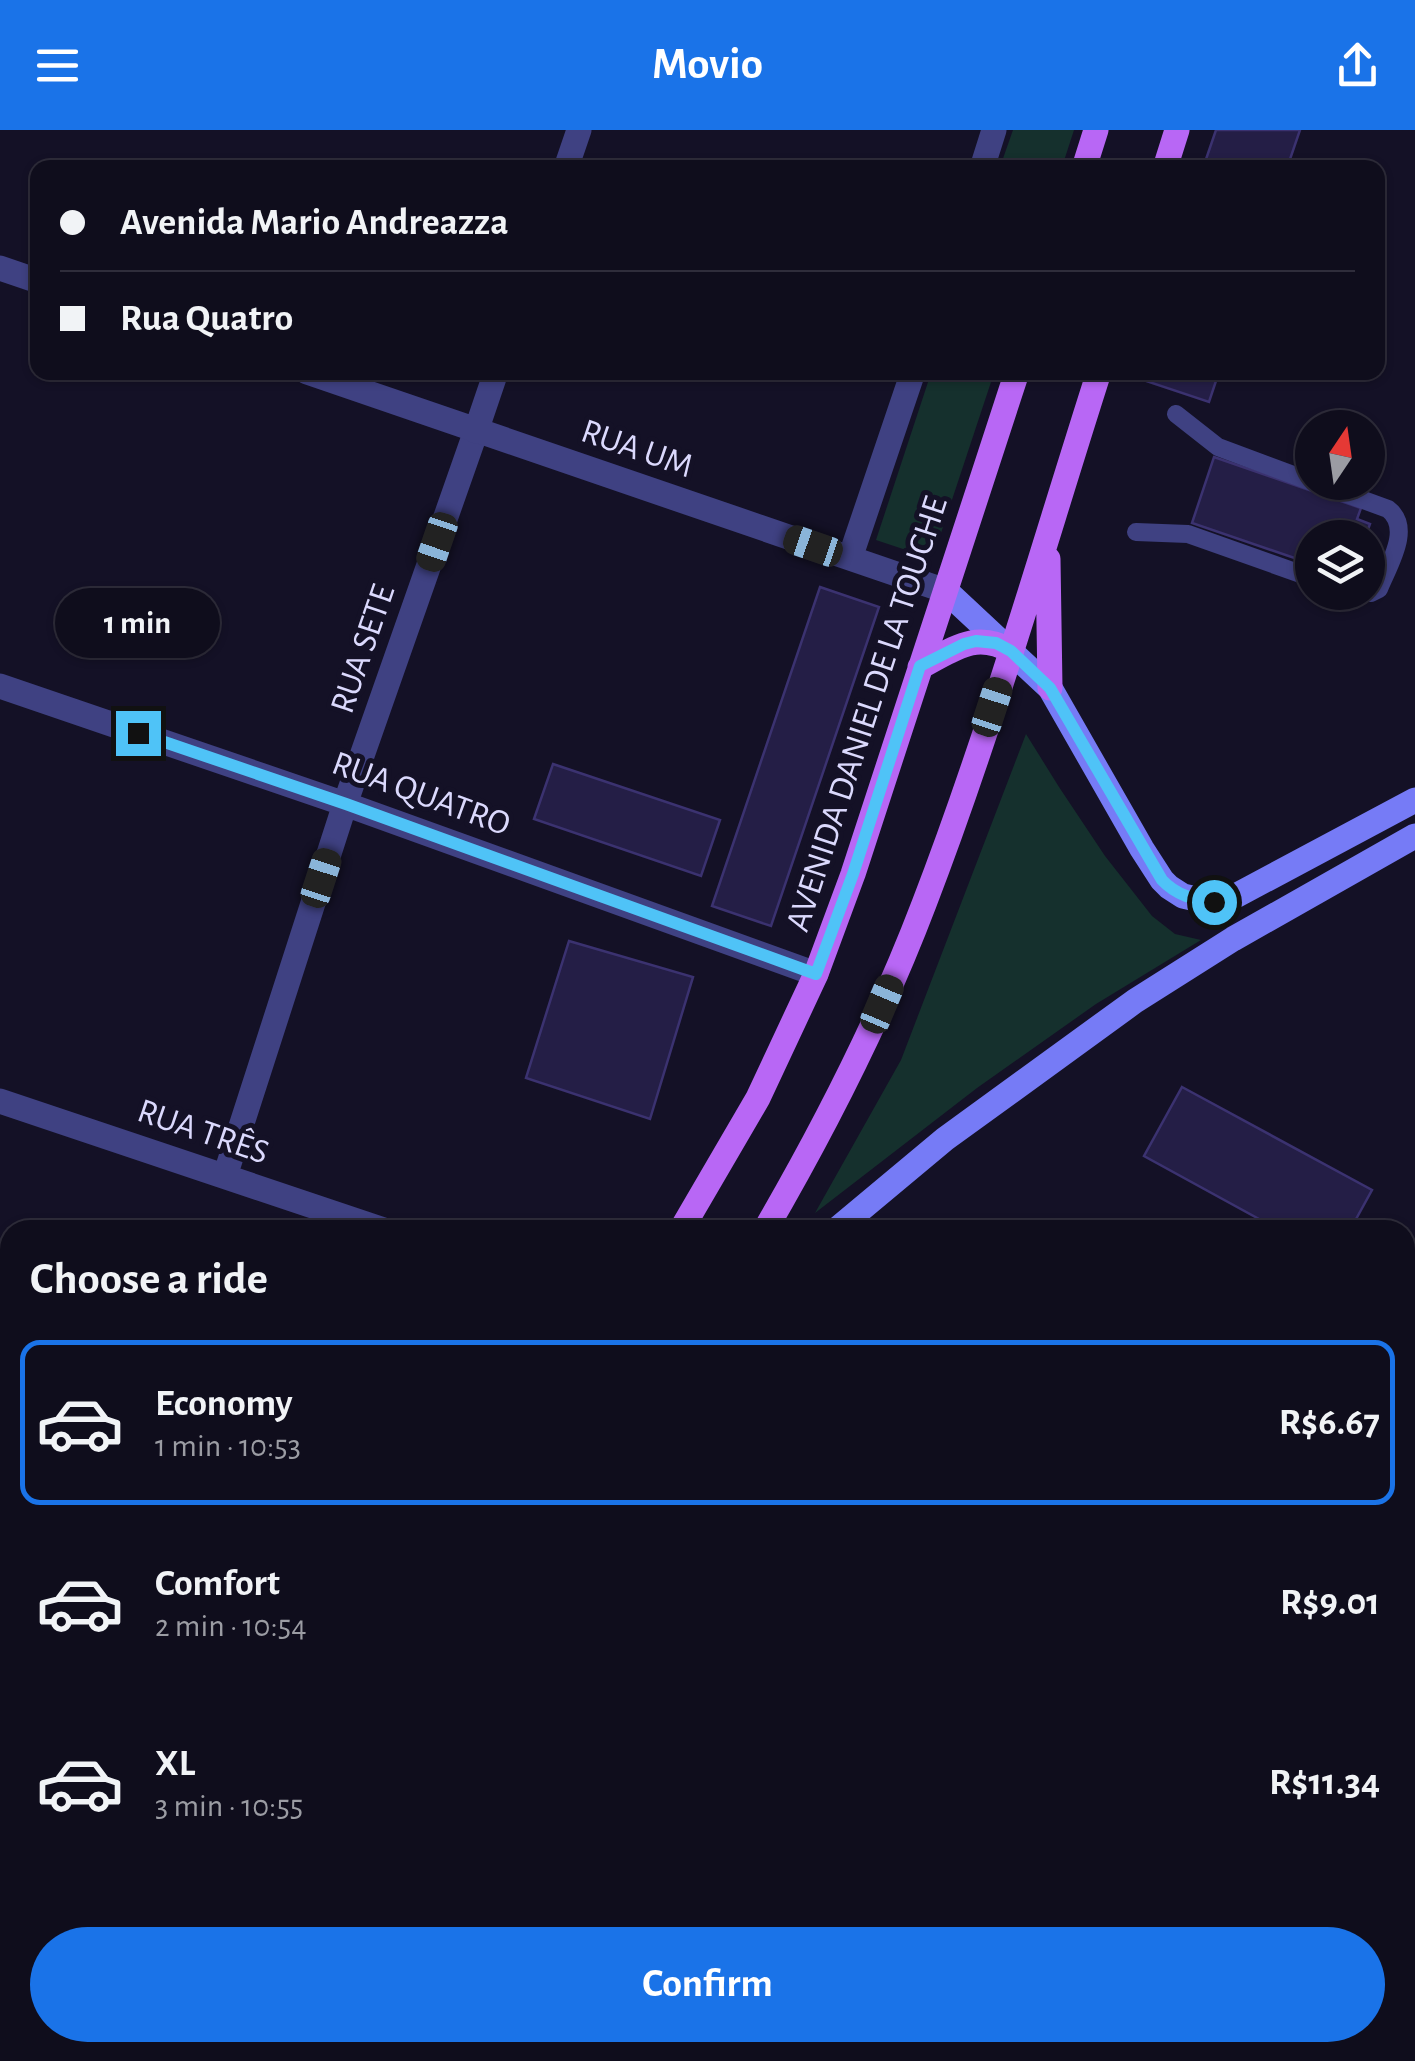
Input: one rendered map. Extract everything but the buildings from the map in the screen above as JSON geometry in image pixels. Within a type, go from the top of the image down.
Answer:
[{"type":"main road","points":[[1087,160],[1096,130]]},
{"type":"main road","points":[[1168,160],[1177,130]]},
{"type":"main road","name":"AVENIDA DANIEL DE LA TOUCHE","points":[[687,1220],[758,1098],[816,974],[853,874],[1014,380]]},
{"type":"main road","points":[[771,1220],[813,1148],[877,1016],[924,903],[1011,651],[1097,380]]},
{"type":"main road","points":[[1048,534],[1050,688]]},
{"type":"main road","points":[[946,591],[1050,688],[1162,880],[1183,896],[1226,901],[1415,800]]},
{"type":"main road","points":[[920,666],[976,641],[996,643],[1011,651]]},
{"type":"main road","points":[[848,1220],[945,1139],[1136,1001],[1233,940],[1415,836]]},
{"type":"street","points":[[569,160],[579,130]]},
{"type":"street","points":[[985,160],[994,130]]},
{"type":"street","points":[[0,268],[30,277]]},
{"type":"street","name":"RUA UM","points":[[329,380],[946,591]]},
{"type":"street","points":[[476,430],[493,380]]},
{"type":"street","points":[[850,558],[910,380]]},
{"type":"street","name":"RUA SETE","points":[[225,1176],[346,804],[476,430]]},
{"type":"street","name":"RUA QUATRO","points":[[0,686],[346,804],[816,974]]},
{"type":"street","name":"RUA TRÊS","points":[[0,1101],[355,1220]]},
{"type":"lane","points":[[1176,414],[1218,447],[1295,475]]},
{"type":"lane","points":[[1363,500],[1388,509],[1400,525],[1385,574]]},
{"type":"lane","points":[[1136,532],[1188,534],[1295,572]]},
{"type":"green space","points":[[1013,130],[1074,130],[1064,160],[1002,160]]},
{"type":"green space","points":[[929,380],[992,380],[940,536],[912,552],[876,540]]},
{"type":"green space","points":[[1026,734],[1105,856],[1152,916],[1175,934],[1201,940],[1096,1004],[977,1088],[815,1213],[901,1060]]},
{"type":"route","points":[[138,733],[816,974],[853,874],[920,666],[964,644],[988,642],[1011,651],[1050,688],[1162,880],[1183,896],[1214,902]]}]
